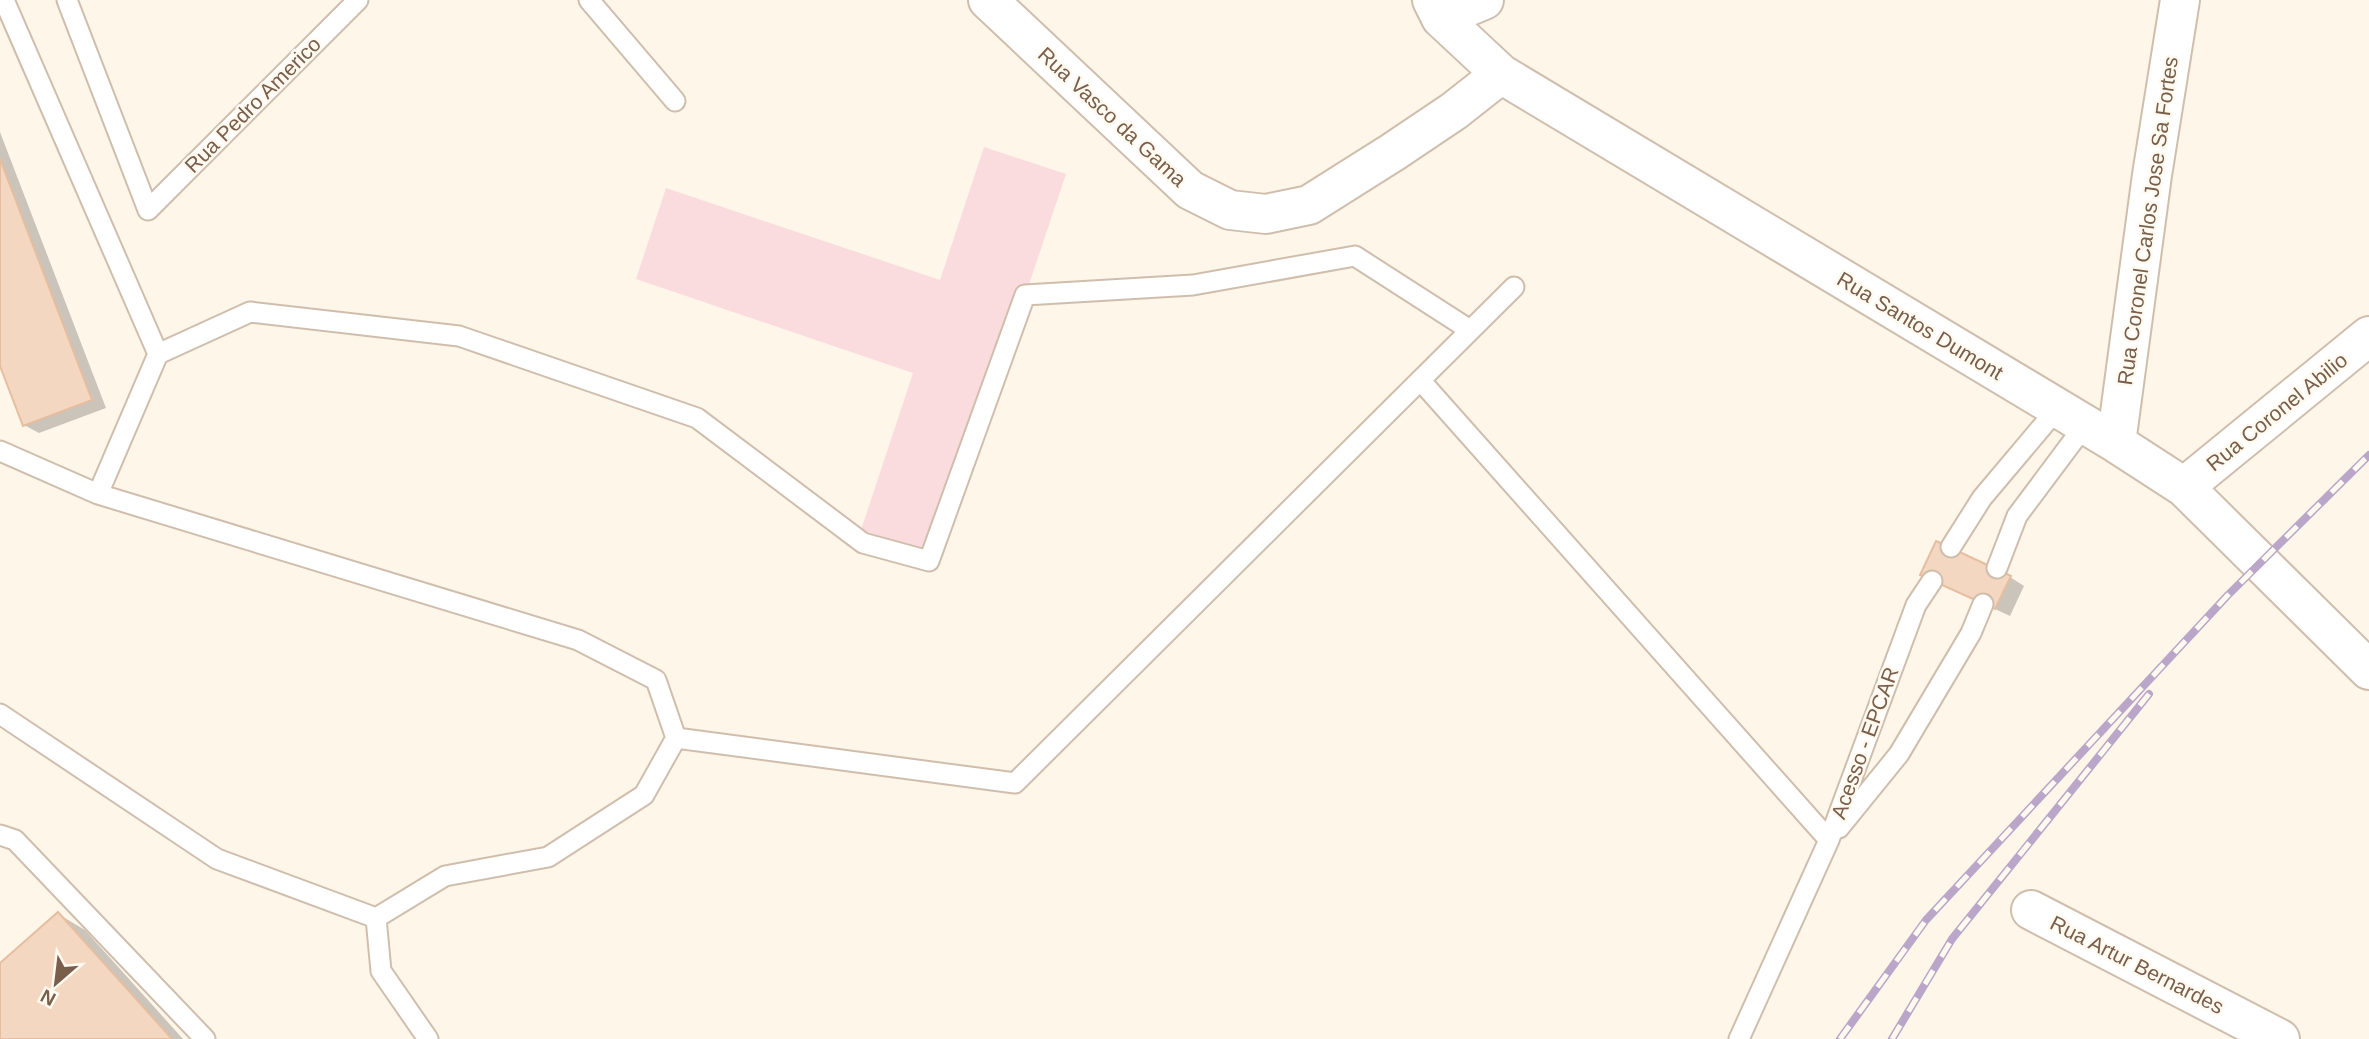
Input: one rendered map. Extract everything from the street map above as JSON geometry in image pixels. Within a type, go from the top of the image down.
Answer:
[{"type":"street","name":"Rua Vasco da Gama","points":[[988,0],[1191,190],[1230,209],[1266,214],[1309,205],[1454,111],[1501,74]]},
{"type":"street","points":[[1436,9],[1484,0]]},
{"type":"street","name":"Rua Coronel Carlos Jose Sa Fortes","points":[[2086,426],[2152,175],[2180,0]]},
{"type":"street","name":"Rua Santos Dumont","points":[[1436,9],[1501,74],[2184,487],[2364,654]]},
{"type":"street","name":"Rua Coronel Abilio","points":[[2184,487],[2369,336]]},
{"type":"street","name":"Rua Artur Bernardes","points":[[2031,910],[2280,1039]]},
{"type":"lane","points":[[4,0],[158,354]]},
{"type":"lane","name":"Rua Pedro Americo","points":[[67,0],[148,210],[358,0]]},
{"type":"lane","points":[[589,0],[675,101]]},
{"type":"lane","points":[[98,494],[158,354],[250,312],[459,336],[697,418],[863,543],[929,561],[1025,295],[1193,285],[1355,256],[1470,330]]},
{"type":"lane","points":[[676,738],[1015,783],[1514,286]]},
{"type":"lane","points":[[1420,380],[1829,840],[1739,1039]]},
{"type":"lane","points":[[1951,547],[1982,498],[2086,426]]},
{"type":"lane","points":[[1997,568],[2018,516],[2086,426]]},
{"type":"lane","points":[[0,451],[98,494],[578,640],[656,680],[676,738],[645,795],[548,857],[445,876],[376,918]]},
{"type":"lane","name":"Acesso - EPCAR","points":[[1829,840],[1916,605],[1932,581]]},
{"type":"lane","name":"Acesso - EPCAR","points":[[1829,840],[1899,754],[1971,633],[1983,604]]},
{"type":"lane","points":[[0,714],[217,859],[376,918]]},
{"type":"lane","points":[[0,835],[15,840],[205,1039]]},
{"type":"lane","points":[[376,918],[381,971],[428,1039]]},
{"type":"shaded area","points":[[984,147],[1066,174],[938,556],[861,530],[913,373],[636,279],[666,188],[940,280]]},
{"type":"building","points":[[0,159],[92,400],[23,426],[0,366]]},
{"type":"building","points":[[1936,541],[2011,576],[1995,609],[1920,575]]},
{"type":"building","points":[[58,912],[172,1039],[0,1039],[0,963]]},
{"type":"railway","points":[[1840,1039],[1926,920],[2228,595],[2369,455]]},
{"type":"railway","points":[[1892,1039],[1952,939],[2149,694]]}]
